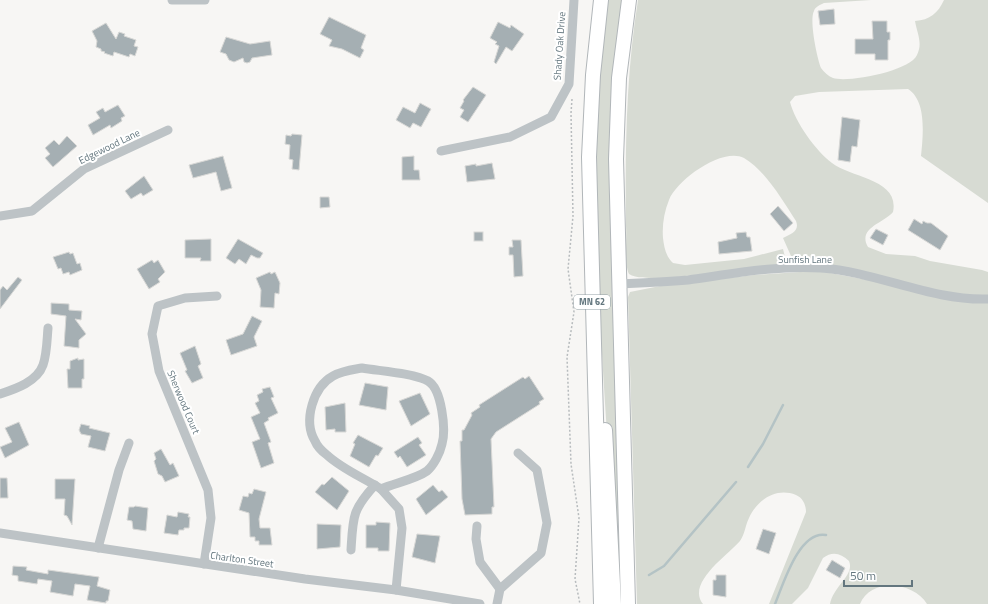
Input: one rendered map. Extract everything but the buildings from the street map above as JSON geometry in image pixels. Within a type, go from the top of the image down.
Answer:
[{"type":"highway","name":"MN 62","points":[[601,0],[593,75],[589,136],[601,604]]},
{"type":"highway","name":"MN 62","points":[[628,604],[616,174],[617,112],[622,46],[629,0]]},
{"type":"highway","points":[[593,322],[602,392],[611,523],[614,604]]},
{"type":"street","points":[[172,0],[205,0]]},
{"type":"street","name":"Shady Oak Drive","points":[[441,151],[510,136],[551,117],[569,84],[574,0]]},
{"type":"street","name":"Edgewood Lane","points":[[0,216],[32,211],[84,169],[168,130]]},
{"type":"street","name":"Sunfish Lane","points":[[618,284],[673,281],[777,269],[820,268],[850,272],[943,295],[969,299],[988,299]]},
{"type":"street","name":"Sherwood Court","points":[[204,564],[210,518],[208,490],[158,371],[152,334],[158,306],[185,298],[217,296]]},
{"type":"street","points":[[0,394],[17,388],[38,373],[43,365],[48,328]]},
{"type":"street","points":[[351,550],[354,515],[363,498],[378,487],[427,470],[436,459],[443,443],[442,404],[438,392],[429,381],[415,377],[362,368],[346,370],[331,377],[318,389],[311,408],[310,425],[314,441],[327,456],[378,487],[399,509],[402,528],[396,590]]},
{"type":"street","points":[[98,548],[119,470],[129,443]]},
{"type":"street","points":[[497,604],[500,589],[541,553],[547,523],[537,470],[518,453]]},
{"type":"street","points":[[476,526],[476,539],[480,562],[500,589]]},
{"type":"street","name":"Charlton Street","points":[[0,533],[305,579],[396,590],[480,604]]},
{"type":"path","points":[[572,98],[570,113],[573,216],[568,270],[574,312],[567,357],[571,464],[579,518],[575,579],[580,604]]},
{"type":"shaded area","points":[[608,0],[622,0],[612,77],[609,159],[621,604],[617,604],[597,240],[596,180],[598,90]]},
{"type":"shaded area","points":[[638,0],[871,0],[824,3],[817,7],[814,11],[812,22],[821,68],[826,74],[833,78],[851,79],[891,71],[912,61],[917,55],[920,46],[915,21],[925,19],[933,15],[939,9],[944,0],[988,0],[988,203],[921,156],[923,129],[921,110],[914,95],[908,89],[819,92],[795,96],[790,102],[801,127],[813,144],[826,158],[840,168],[882,186],[889,193],[893,201],[893,212],[869,230],[866,235],[868,247],[886,254],[915,256],[930,261],[988,272],[988,296],[960,295],[795,265],[783,238],[792,234],[796,230],[796,221],[773,186],[759,170],[744,158],[735,156],[724,157],[701,167],[681,183],[674,192],[667,205],[663,224],[663,238],[667,255],[673,263],[685,265],[744,259],[783,249],[787,265],[658,279],[632,276],[629,274],[627,270],[626,258],[626,141],[631,56]]},
{"type":"shaded area","points":[[815,271],[988,302],[988,604],[927,604],[913,591],[903,587],[883,586],[866,595],[860,604],[830,604],[835,592],[849,571],[850,566],[849,561],[846,558],[836,554],[830,554],[823,558],[808,588],[792,604],[769,604],[806,512],[804,502],[801,498],[789,493],[781,493],[768,497],[757,506],[749,518],[740,541],[704,579],[700,587],[699,596],[703,604],[637,604],[628,297],[630,292],[660,286],[754,275]]},
{"type":"waterway","points":[[748,467],[763,444],[783,405]]},
{"type":"waterway","points":[[649,575],[664,566],[736,482]]},
{"type":"waterway","points":[[775,604],[793,560],[800,550],[808,541],[816,536],[826,535]]}]
